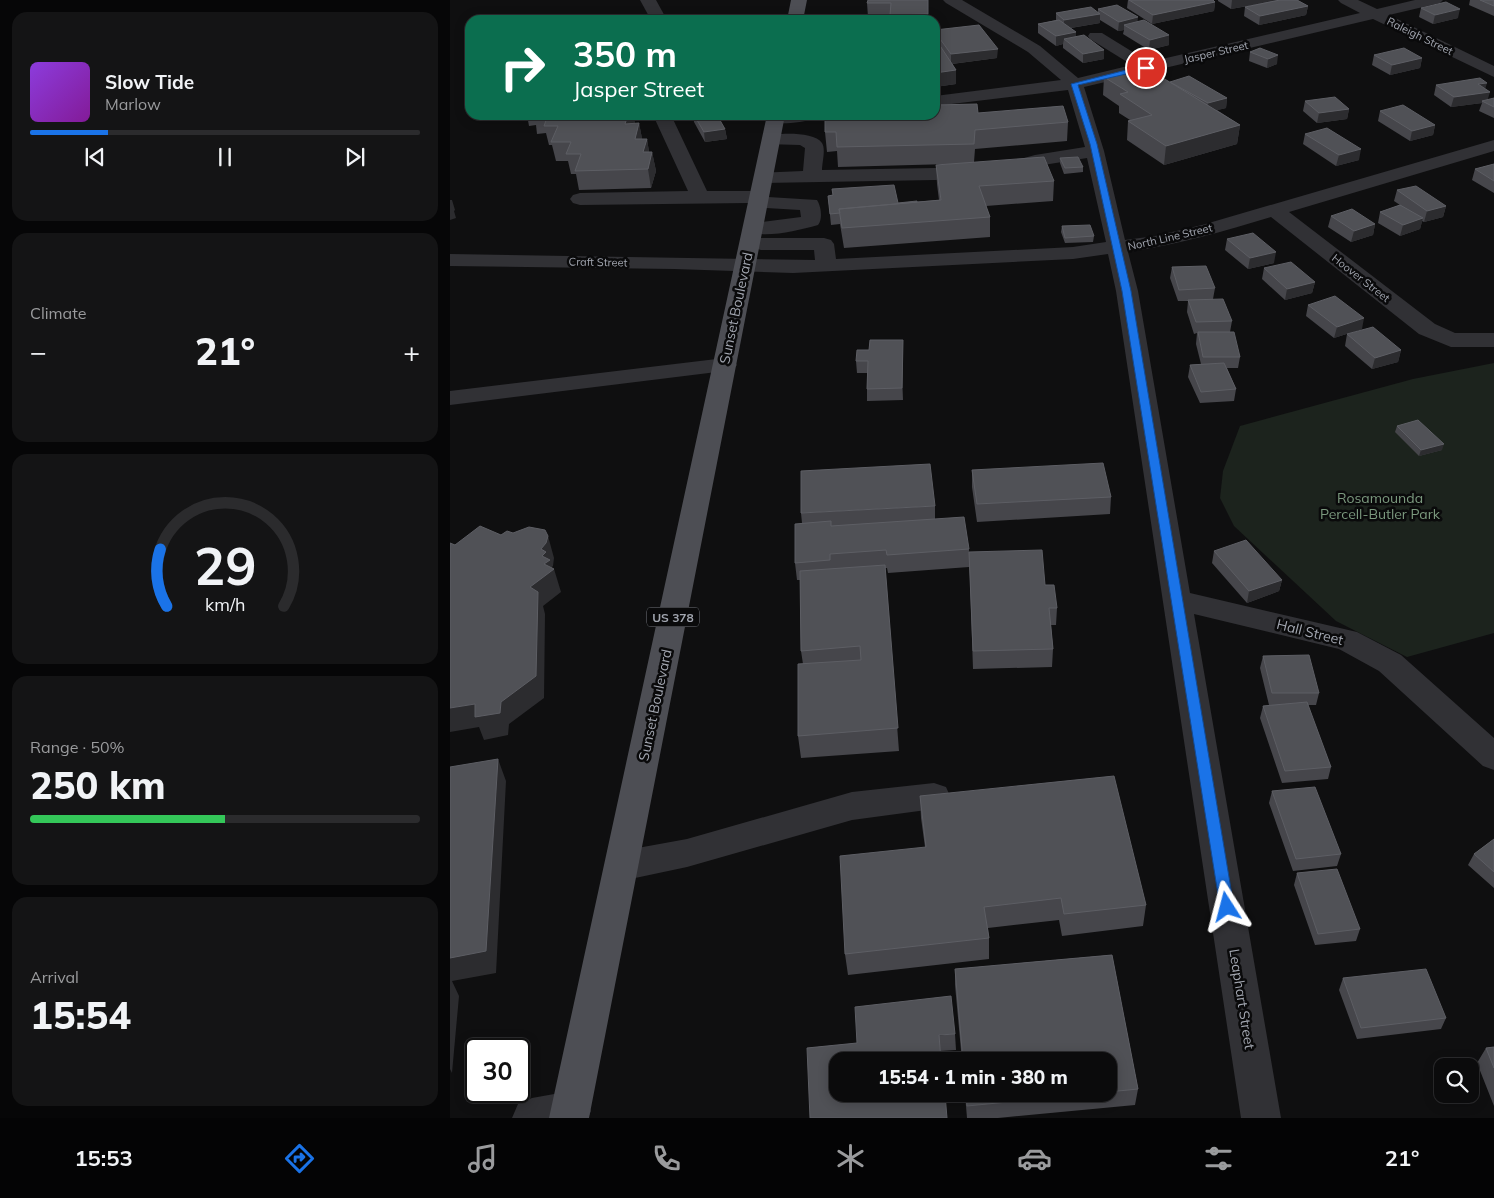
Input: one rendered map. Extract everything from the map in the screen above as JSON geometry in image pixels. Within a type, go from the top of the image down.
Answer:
[{"type":"main road","points":[[795,15],[799,0]]},
{"type":"main road","name":"Sunset Boulevard","points":[[570,1114],[774,125]]},
{"type":"street","points":[[648,0],[656,15]]},
{"type":"street","name":"Leaphart Street","points":[[951,0],[1034,49],[1074,84],[1095,151],[1127,291],[1261,1118]]},
{"type":"street","name":"Raleigh Street","points":[[1346,0],[1494,72]]},
{"type":"street","name":"Jasper Street","points":[[940,100],[1074,84],[1435,0]]},
{"type":"street","points":[[1096,36],[1146,68]]},
{"type":"street","points":[[664,120],[700,197]]},
{"type":"street","points":[[774,125],[792,120]]},
{"type":"street","points":[[774,125],[814,145],[812,176]]},
{"type":"street","name":"North Line Street","points":[[755,219],[824,244],[826,266],[1116,249],[1207,230],[1494,145]]},
{"type":"street","points":[[580,199],[700,197],[755,219],[812,176],[992,173],[1035,161],[1095,151]]},
{"type":"street","name":"Hoover Street","points":[[1274,210],[1427,329],[1451,340],[1494,340]]},
{"type":"street","name":"Craft Street","points":[[450,260],[755,219]]},
{"type":"street","points":[[450,398],[725,365]]},
{"type":"street","name":"Hall Street","points":[[1178,600],[1346,640],[1390,663],[1494,757]]},
{"type":"street","points":[[621,866],[687,853],[852,806],[934,796]]},
{"type":"street","points":[[532,1118],[570,1114]]},
{"type":"green space","name":"Rosamounda Percell-Butler Park","points":[[1494,363],[1494,633],[1407,657],[1336,621],[1234,526],[1220,498],[1223,471],[1240,426],[1413,379]]},
{"type":"building","points":[[868,0],[928,0],[928,14],[890,15],[891,3],[867,3]]},
{"type":"building","points":[[1129,0],[1213,0],[1215,2],[1153,15]]},
{"type":"building","points":[[1280,0],[1297,0],[1308,6],[1260,16],[1245,7]]},
{"type":"building","points":[[1480,0],[1494,0],[1494,6]]},
{"type":"building","points":[[1446,2],[1460,9],[1435,15],[1421,8]]},
{"type":"building","points":[[1117,5],[1138,17],[1119,22],[1098,9]]},
{"type":"building","points":[[1091,7],[1100,14],[1064,20],[1056,13]]},
{"type":"building","points":[[1059,20],[1076,32],[1056,36],[1038,24]]},
{"type":"building","points":[[1144,20],[1169,35],[1150,40],[1124,25]]},
{"type":"building","points":[[979,25],[998,49],[951,54],[940,39],[940,29]]},
{"type":"building","points":[[1084,35],[1104,50],[1083,54],[1064,39]]},
{"type":"building","points":[[940,46],[956,70],[940,72]]},
{"type":"building","points":[[1260,48],[1278,55],[1268,59],[1250,52]]},
{"type":"building","points":[[1404,48],[1422,58],[1392,65],[1374,55]]},
{"type":"building","points":[[1145,67],[1240,125],[1166,146],[1128,121],[1152,115],[1120,94],[1128,92],[1104,77]]},
{"type":"building","points":[[1189,76],[1227,98],[1208,103],[1170,82]]},
{"type":"building","points":[[1480,78],[1487,83],[1478,84],[1490,92],[1454,97],[1436,85]]},
{"type":"building","points":[[1335,97],[1349,109],[1319,113],[1305,101]]},
{"type":"building","points":[[1494,98],[1494,107],[1482,101]]},
{"type":"building","points":[[977,104],[978,113],[1063,106],[1068,122],[975,130],[974,144],[837,147],[836,132],[825,132],[825,120],[940,120],[940,105]]},
{"type":"building","points":[[1403,105],[1435,125],[1412,131],[1380,111]]},
{"type":"building","points":[[546,120],[626,120],[625,124],[639,123],[635,139],[647,139],[643,152],[652,152],[648,169],[575,171],[581,154],[566,154],[571,142],[551,142],[558,126],[544,126]]},
{"type":"building","points":[[697,120],[720,120],[725,129],[704,132]]},
{"type":"building","points":[[1327,128],[1361,149],[1339,155],[1305,134]]},
{"type":"building","points":[[1044,157],[1054,181],[979,186],[990,217],[842,228],[839,209],[941,200],[936,165]]},
{"type":"building","points":[[1078,157],[1083,167],[1065,168],[1060,158]]},
{"type":"building","points":[[1494,164],[1494,181],[1475,169]]},
{"type":"building","points":[[894,185],[898,203],[917,202],[839,209],[840,213],[830,214],[828,196],[833,195],[832,189]]},
{"type":"building","points":[[1416,186],[1446,206],[1427,211],[1397,190]]},
{"type":"building","points":[[1400,205],[1423,218],[1403,225],[1380,212]]},
{"type":"building","points":[[1352,209],[1375,224],[1354,231],[1331,216]]},
{"type":"building","points":[[1090,225],[1094,236],[1065,238],[1062,226]]},
{"type":"building","points":[[1253,233],[1276,252],[1250,258],[1227,239]]},
{"type":"building","points":[[1291,262],[1315,282],[1287,289],[1264,268]]},
{"type":"building","points":[[1206,266],[1215,288],[1179,290],[1172,267]]},
{"type":"building","points":[[1335,296],[1364,318],[1337,327],[1308,305]]},
{"type":"building","points":[[1223,299],[1232,321],[1196,322],[1188,300]]},
{"type":"building","points":[[1373,327],[1401,350],[1375,358],[1347,334]]},
{"type":"building","points":[[1198,332],[1234,332],[1240,357],[1203,357]]},
{"type":"building","points":[[870,340],[903,340],[902,388],[867,389],[868,361],[856,361],[857,350],[869,350]]},
{"type":"building","points":[[1224,363],[1236,389],[1201,392],[1190,365]]},
{"type":"building","points":[[1418,420],[1444,444],[1421,450],[1397,426]]},
{"type":"building","points":[[1103,463],[1111,497],[977,504],[972,470]]},
{"type":"building","points":[[930,464],[935,506],[801,513],[801,471]]},
{"type":"building","points":[[964,517],[969,549],[887,555],[886,550],[830,554],[830,560],[795,563],[795,524],[831,521],[831,526]]},
{"type":"building","points":[[480,526],[501,535],[507,531],[513,533],[529,527],[545,530],[548,536],[546,543],[541,549],[546,552],[542,556],[550,560],[544,564],[554,569],[530,587],[538,592],[536,676],[501,702],[500,713],[475,717],[475,704],[450,708],[450,543],[455,545]]},
{"type":"building","points":[[1246,540],[1282,580],[1249,591],[1214,551]]},
{"type":"building","points":[[1042,550],[1045,585],[1054,585],[1057,608],[1049,608],[1053,649],[973,651],[969,552]]},
{"type":"building","points":[[885,565],[898,728],[798,736],[798,664],[861,660],[860,646],[801,651],[800,571]]},
{"type":"building","points":[[1309,655],[1319,693],[1272,693],[1263,656]]},
{"type":"building","points":[[1307,702],[1331,767],[1285,771],[1263,706]]},
{"type":"building","points":[[498,759],[486,951],[450,958],[450,767]]},
{"type":"building","points":[[1114,776],[1146,905],[1064,914],[1061,898],[984,907],[989,938],[845,954],[840,856],[926,847],[920,796]]},
{"type":"building","points":[[1315,787],[1341,854],[1296,859],[1272,791]]},
{"type":"building","points":[[1494,839],[1494,872],[1474,854]]},
{"type":"building","points":[[1337,869],[1360,929],[1318,934],[1297,873]]},
{"type":"building","points":[[1112,955],[1138,1089],[1117,1091],[1117,1052],[962,1052],[955,969]]},
{"type":"building","points":[[1426,969],[1446,1018],[1361,1028],[1343,978]]},
{"type":"building","points":[[951,996],[955,1034],[939,1035],[940,1052],[829,1052],[829,1102],[946,1102],[947,1118],[810,1118],[807,1048],[857,1043],[855,1007]]},
{"type":"building","points":[[1494,1047],[1494,1068],[1486,1048]]},
{"type":"building","points":[[967,1102],[1008,1102],[967,1106]]},
{"type":"route","points":[[1146,68],[1074,84],[1094,144],[1116,249],[1127,291],[1227,907]]}]
